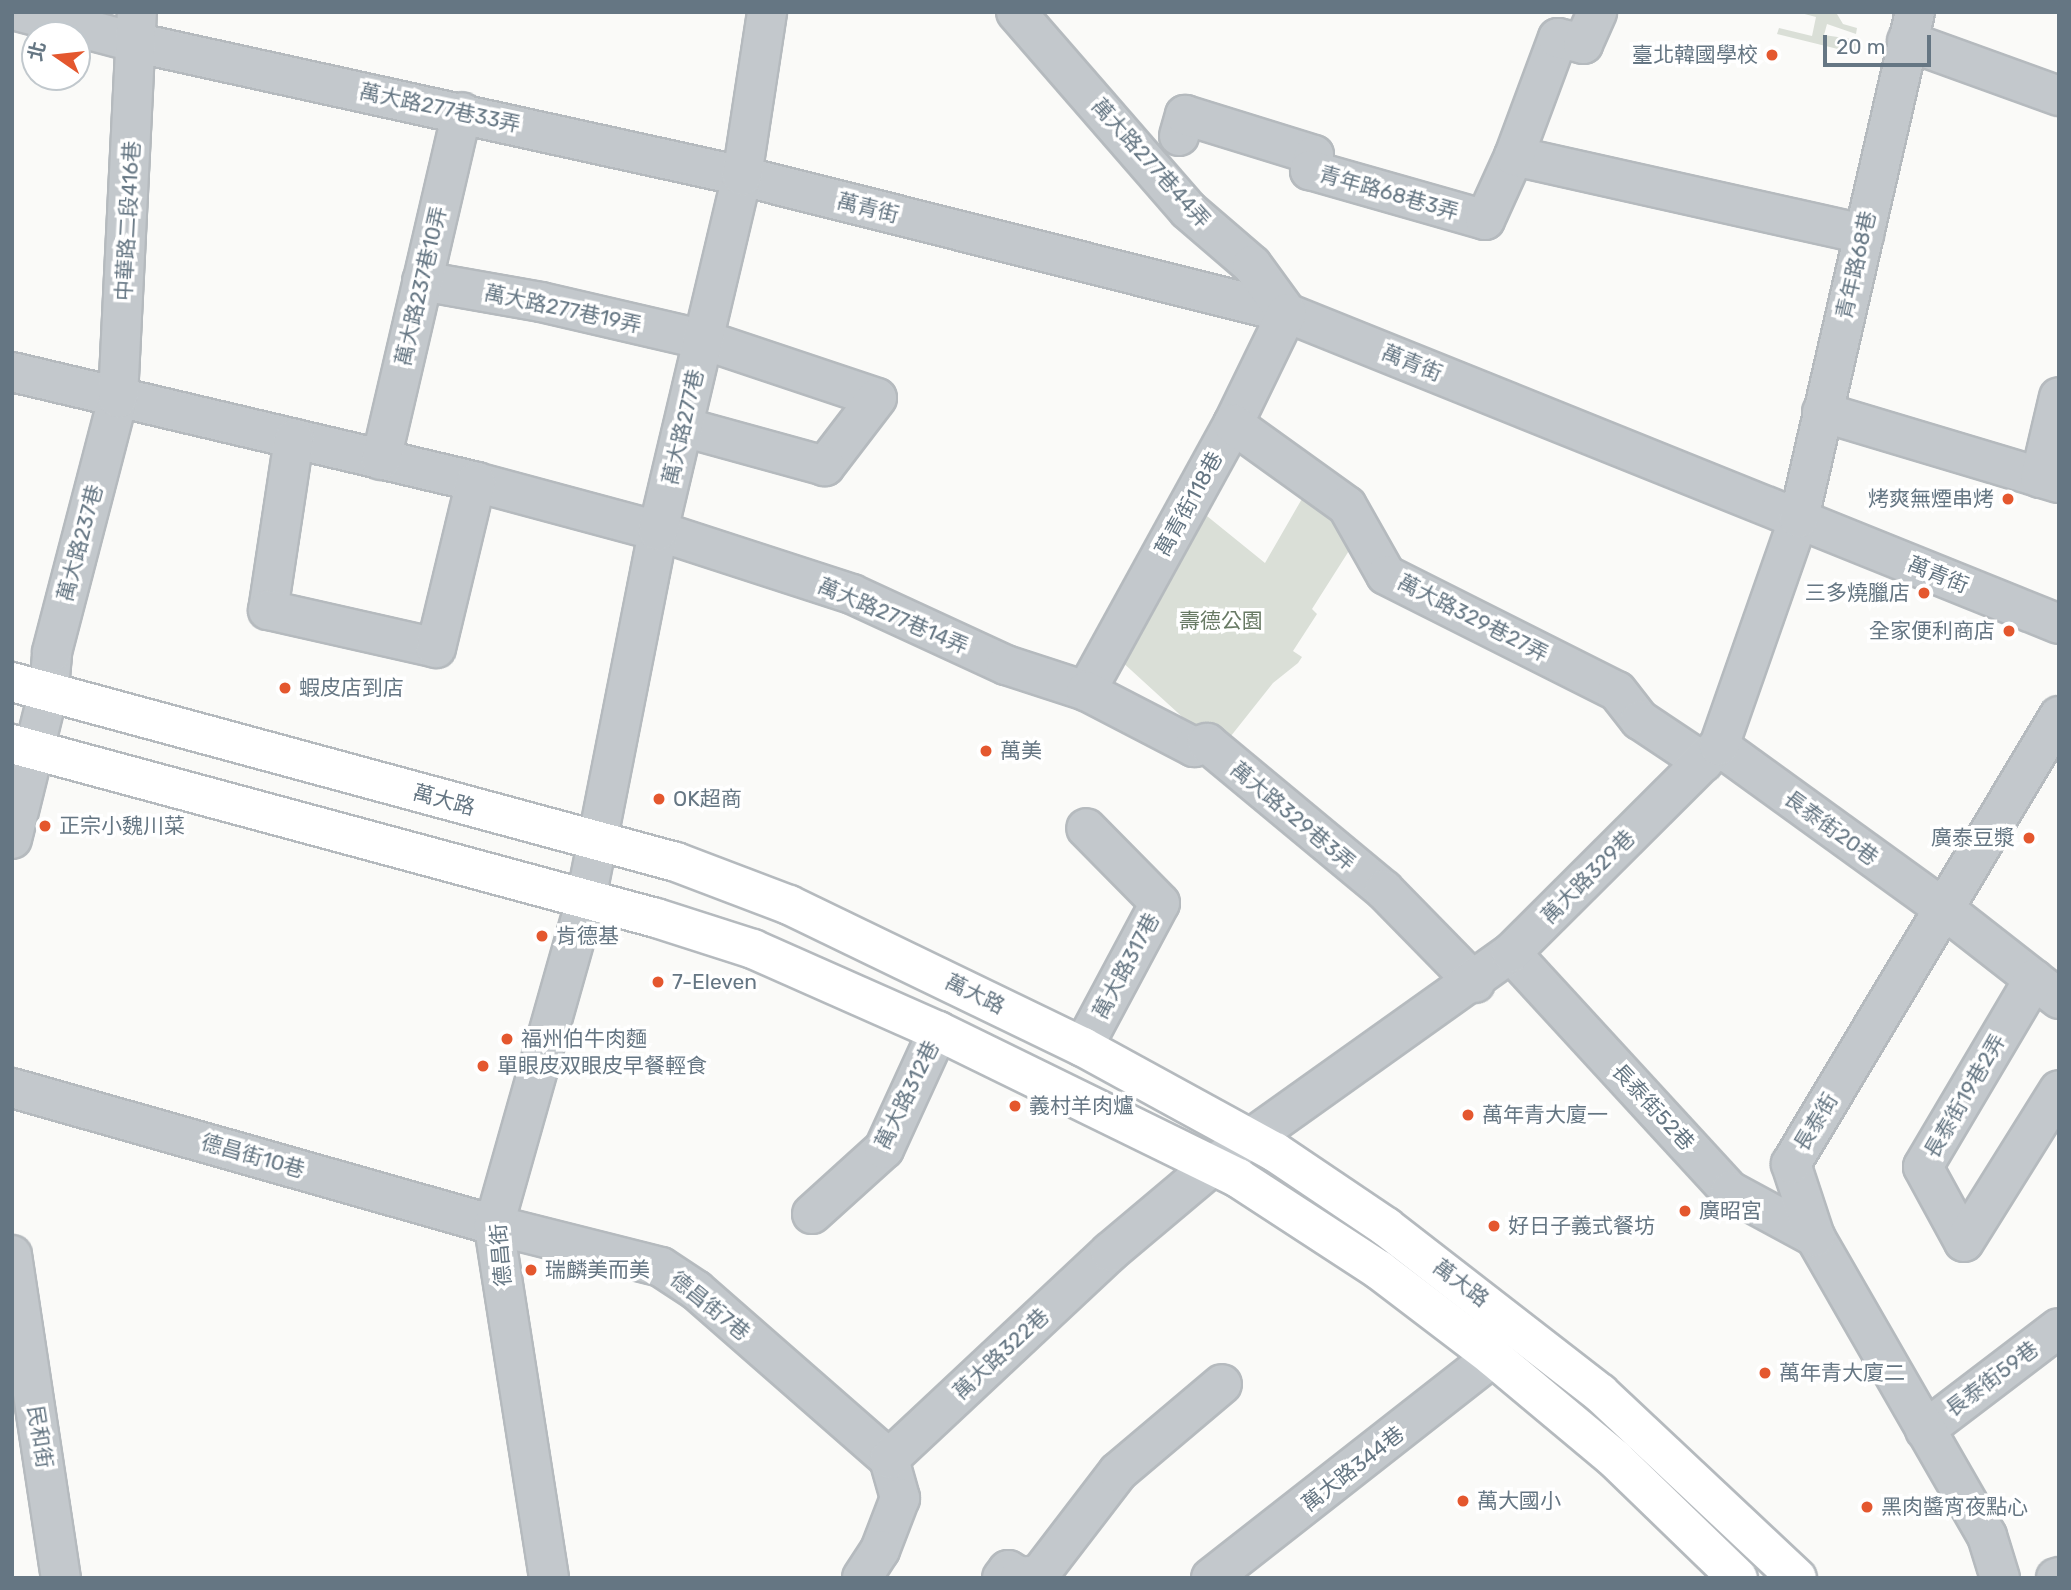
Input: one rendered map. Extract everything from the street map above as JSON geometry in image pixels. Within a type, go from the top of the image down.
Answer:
[{"type":"main road","name":"萬大路","points":[[30,686],[677,862],[789,905],[1083,1047],[1253,1139],[1386,1227],[1600,1393],[1797,1578]]},
{"type":"main road","name":"萬大路","points":[[24,748],[586,899],[753,949],[938,1031],[1238,1178],[1379,1270],[1493,1357],[1615,1459],[1738,1578]]},
{"type":"street","points":[[20,12],[137,28]]},
{"type":"street","name":"萬大路277巷","points":[[597,842],[658,531],[742,176],[767,12]]},
{"type":"street","name":"萬大路277巷44弄","points":[[1016,12],[1188,210],[1252,265],[1287,313]]},
{"type":"street","name":"青年路68巷3弄","points":[[1180,136],[1185,115],[1314,155],[1310,170],[1485,220],[1514,156],[1558,38],[1583,44],[1597,12]]},
{"type":"street","points":[[1911,27],[2059,96]]},
{"type":"street","name":"青年路68巷","points":[[1799,519],[1911,27]]},
{"type":"street","name":"萬大路277巷33弄","points":[[137,28],[462,112],[742,176]]},
{"type":"street","name":"中華路二段416巷","points":[[118,398],[137,28]]},
{"type":"street","name":"萬大路237巷10弄","points":[[381,460],[462,112]]},
{"type":"street","points":[[1514,156],[1864,234]]},
{"type":"street","name":"萬青街","points":[[742,176],[1287,313],[2059,624]]},
{"type":"street","name":"萬大路277巷19弄","points":[[422,281],[541,302],[704,340],[877,398],[825,466],[683,427]]},
{"type":"street","name":"萬青街118巷","points":[[1086,691],[1233,424],[1287,313]]},
{"type":"street","points":[[12,372],[476,482],[658,531]]},
{"type":"street","points":[[1822,412],[2049,481],[2059,397]]},
{"type":"street","name":"萬大路237巷","points":[[24,748],[30,686],[52,652],[118,398]]},
{"type":"street","name":"萬大路329巷27弄","points":[[1233,424],[1347,506],[1387,575],[1617,691],[1640,720],[1711,754]]},
{"type":"street","points":[[294,439],[268,610],[436,648],[476,482]]},
{"type":"street","name":"萬大路329巷","points":[[1253,1139],[1475,983],[1511,953],[1711,754],[1799,519]]},
{"type":"street","name":"萬大路277巷14弄","points":[[658,531],[852,594],[1006,665],[1086,691]]},
{"type":"street","name":"萬大路329巷3弄","points":[[1086,691],[1194,747],[1208,743],[1384,890],[1475,983]]},
{"type":"street","name":"長泰街","points":[[2000,1578],[1987,1536],[1815,1237],[1791,1164],[2059,716]]},
{"type":"street","points":[[12,839],[24,748]]},
{"type":"street","name":"長泰街20巷","points":[[1711,754],[1944,909],[2046,989]]},
{"type":"street","name":"萬大路317巷","points":[[1083,1047],[1160,903],[1086,828]]},
{"type":"street","name":"德昌街","points":[[549,1578],[494,1225],[586,899],[597,842]]},
{"type":"street","name":"長泰街52巷","points":[[1511,953],[1730,1191],[1815,1237]]},
{"type":"street","name":"長泰街19巷2弄","points":[[2046,989],[1923,1167],[1964,1242],[2059,1090]]},
{"type":"street","name":"萬大路312巷","points":[[812,1214],[884,1149],[938,1031]]},
{"type":"street","name":"德昌街10巷","points":[[12,1088],[494,1225]]},
{"type":"street","name":"萬大路322巷","points":[[889,1459],[1110,1252],[1212,1166],[1253,1139]]},
{"type":"street","name":"德昌街7巷","points":[[494,1225],[661,1267],[696,1290],[889,1459]]},
{"type":"street","name":"民和街","points":[[12,1255],[61,1578]]},
{"type":"street","name":"長泰街59巷","points":[[1925,1430],[2059,1328]]},
{"type":"street","name":"萬大路344巷","points":[[1211,1578],[1493,1357]]},
{"type":"street","points":[[1002,1578],[1007,1570],[1020,1577],[1039,1575],[1118,1472],[1222,1384]]},
{"type":"street","points":[[862,1578],[880,1549],[900,1498],[889,1459]]},
{"type":"green space","points":[[1797,12],[1837,14],[1843,24],[1857,28],[1856,34],[1827,24],[1824,35],[1858,40],[1854,53],[1777,34],[1779,28],[1812,36],[1816,17]]},
{"type":"green space","name":"壽德公園","points":[[1307,490],[1337,512],[1352,546],[1312,609],[1317,614],[1293,651],[1302,657],[1273,683],[1223,746],[1201,734],[1120,660],[1202,512],[1265,563]]},
{"type":"place","name":"臺北韓國學校","points":[[1772,55]]},
{"type":"place","name":"烤爽無煙串烤","points":[[2008,499]]},
{"type":"place","name":"三多燒臘店","points":[[1924,593]]},
{"type":"place","name":"全家便利商店","points":[[2009,631]]},
{"type":"place","name":"蝦皮店到店","points":[[285,688]]},
{"type":"place","name":"萬美","points":[[986,751]]},
{"type":"place","name":"OK超商","points":[[659,799]]},
{"type":"place","name":"正宗小魏川菜","points":[[45,826]]},
{"type":"place","name":"廣泰豆漿","points":[[2029,838]]},
{"type":"place","name":"肯德基","points":[[542,936]]},
{"type":"place","name":"7-Eleven","points":[[658,982]]},
{"type":"place","name":"福州伯牛肉麵","points":[[507,1039]]},
{"type":"place","name":"單眼皮双眼皮早餐輕食","points":[[483,1066]]},
{"type":"place","name":"義村羊肉爐","points":[[1015,1106]]},
{"type":"place","name":"萬年青大廈一","points":[[1468,1115]]},
{"type":"place","name":"廣昭宮","points":[[1685,1211]]},
{"type":"place","name":"好日子義式餐坊","points":[[1494,1226]]},
{"type":"place","name":"瑞麟美而美","points":[[531,1270]]},
{"type":"place","name":"萬年青大廈二","points":[[1765,1373]]},
{"type":"place","name":"萬大國小","points":[[1463,1501]]},
{"type":"place","name":"黑肉醬宵夜點心","points":[[1867,1507]]}]
